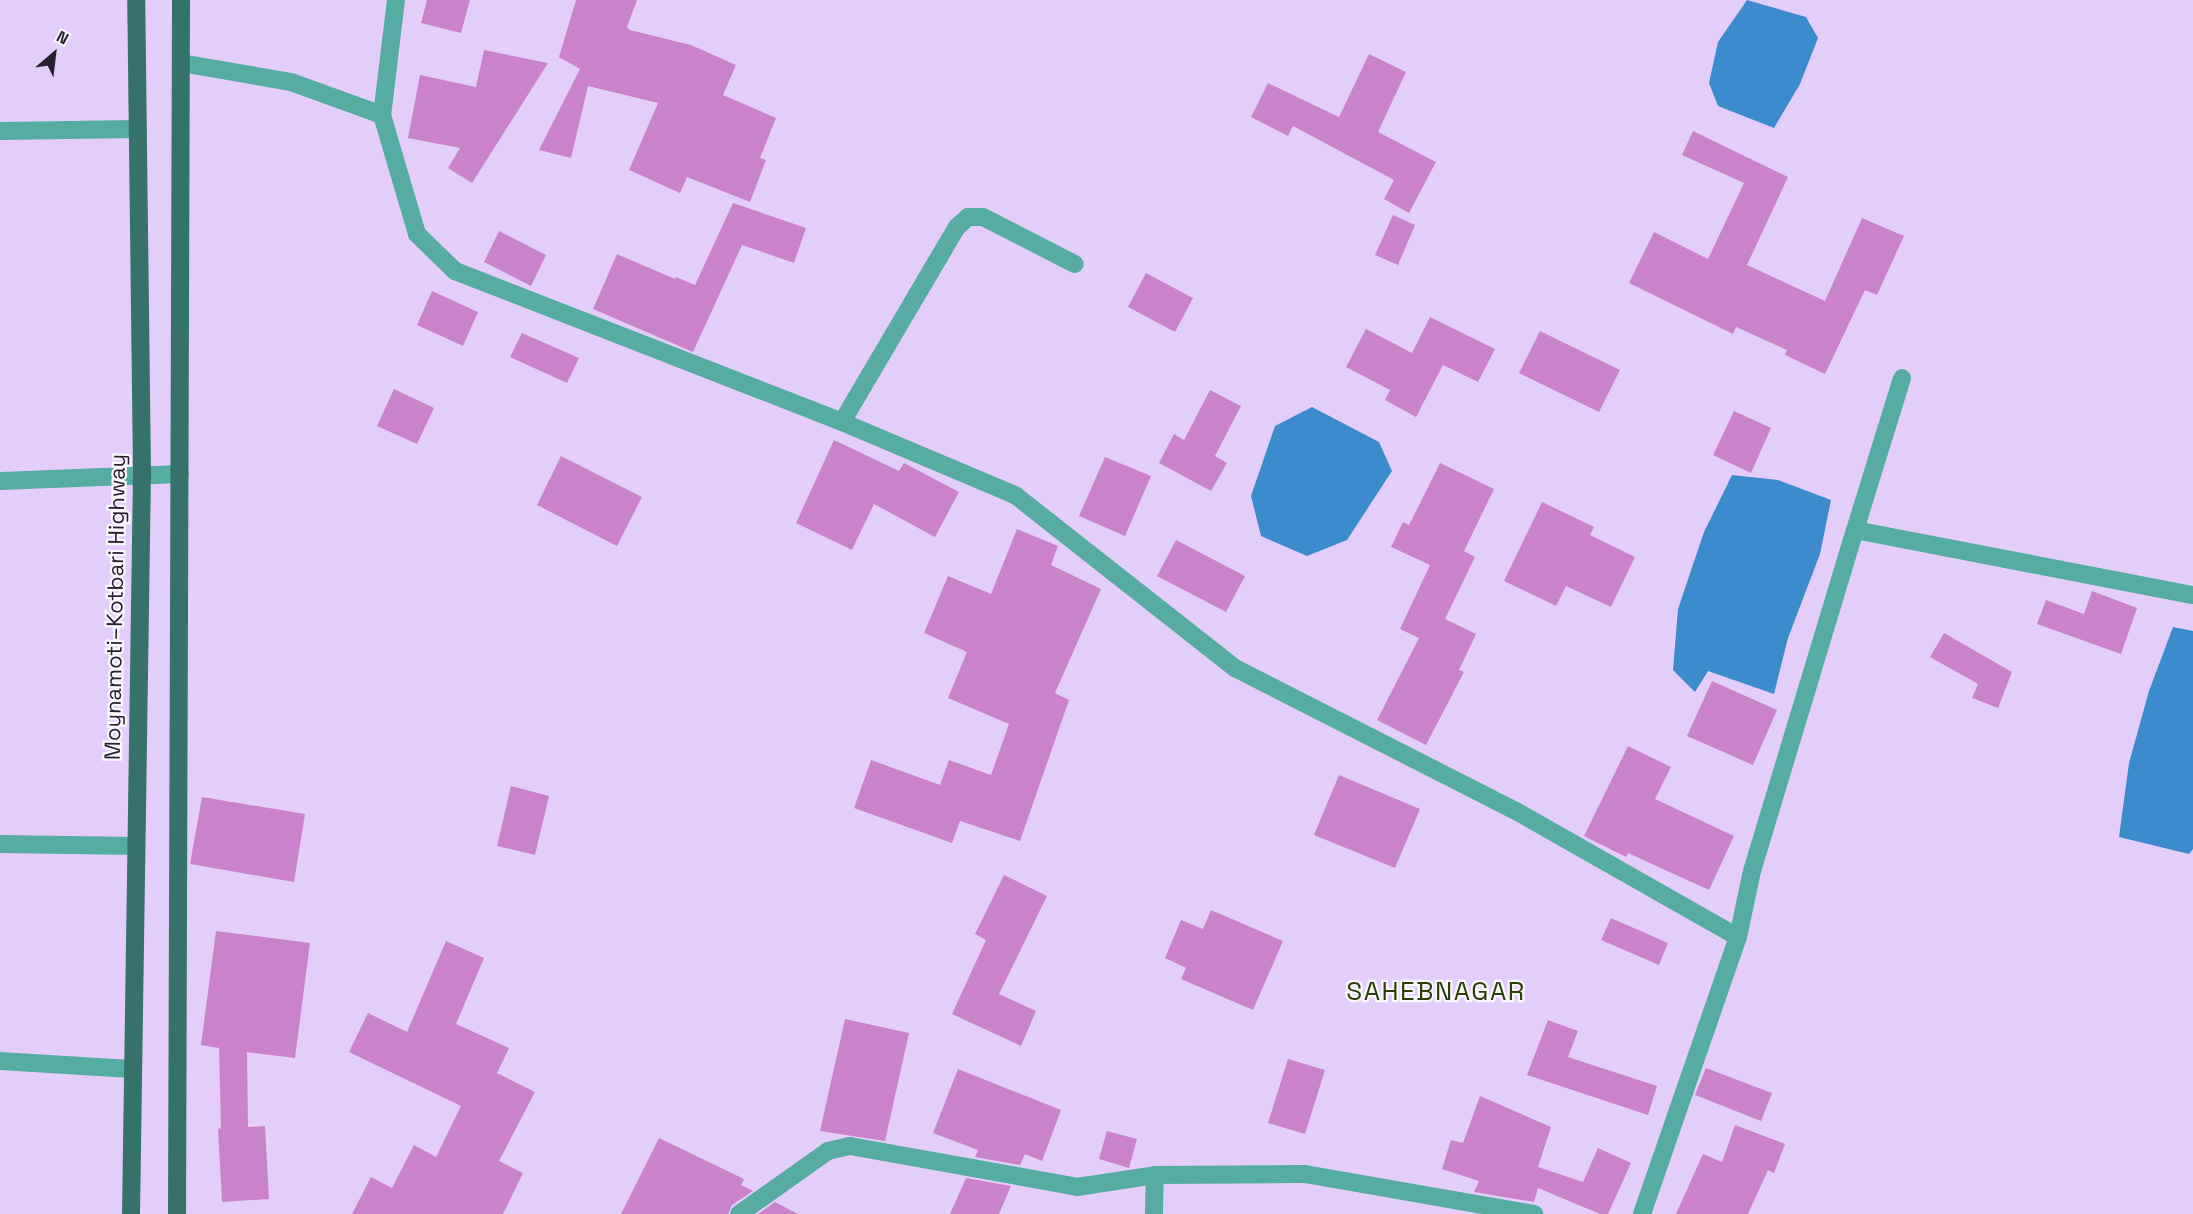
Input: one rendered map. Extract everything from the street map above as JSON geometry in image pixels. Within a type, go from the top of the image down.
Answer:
[{"type":"main road","name":"Moynamoti–Kotbari Highway","points":[[131,1214],[131,1069],[142,473],[136,0]]},
{"type":"main road","points":[[177,1214],[181,0]]},
{"type":"street","points":[[396,0],[382,115],[417,234],[455,271],[842,422],[1015,495],[1235,668],[1515,811],[1738,937]]},
{"type":"street","points":[[181,63],[291,82],[382,115]]},
{"type":"street","points":[[0,131],[138,129]]},
{"type":"street","points":[[842,422],[957,227],[968,217],[983,218],[1075,264]]},
{"type":"street","points":[[1642,1214],[1738,937],[1752,871],[1902,378]]},
{"type":"street","points":[[0,481],[142,473],[180,474]]},
{"type":"street","points":[[1855,530],[2193,595]]},
{"type":"street","points":[[0,844],[135,846]]},
{"type":"street","points":[[0,1062],[131,1069]]},
{"type":"street","points":[[739,1214],[828,1150],[850,1146],[1077,1187],[1155,1175],[1305,1174],[1534,1214]]},
{"type":"street","points":[[1154,1214],[1155,1175]]},
{"type":"water","points":[[1747,0],[1806,17],[1818,38],[1800,84],[1774,128],[1718,106],[1709,83],[1718,42]]},
{"type":"water","points":[[1312,407],[1379,442],[1392,471],[1347,540],[1307,556],[1261,536],[1251,496],[1275,426]]},
{"type":"water","points":[[1732,475],[1778,480],[1831,500],[1820,554],[1788,638],[1774,694],[1708,671],[1695,692],[1673,670],[1678,609],[1704,532]]},
{"type":"water","points":[[2173,627],[2193,631],[2193,849],[2189,854],[2119,837],[2129,763],[2149,691]]},
{"type":"building","points":[[427,0],[470,0],[461,33],[421,23]]},
{"type":"building","points":[[576,0],[637,0],[627,27],[630,30],[691,45],[736,65],[723,95],[776,118],[760,158],[766,160],[750,202],[687,177],[680,193],[629,170],[658,103],[588,86],[571,158],[539,150],[580,69],[559,57]]},
{"type":"building","points":[[484,50],[548,63],[472,183],[448,168],[460,148],[408,138],[420,75],[476,87]]},
{"type":"building","points":[[1369,54],[1406,72],[1378,132],[1436,162],[1409,213],[1384,199],[1394,180],[1293,126],[1288,136],[1251,117],[1268,83],[1339,117]]},
{"type":"building","points":[[1693,131],[1788,177],[1747,265],[1825,301],[1862,218],[1904,236],[1877,295],[1865,290],[1825,374],[1785,355],[1787,350],[1736,327],[1733,334],[1629,283],[1654,232],[1708,259],[1744,183],[1682,155]]},
{"type":"building","points":[[733,203],[806,228],[794,263],[742,245],[693,352],[593,309],[617,254],[675,279],[676,277],[695,285]]},
{"type":"building","points":[[1393,215],[1415,225],[1398,265],[1375,255]]},
{"type":"building","points":[[499,231],[546,255],[531,286],[484,262]]},
{"type":"building","points":[[1146,273],[1193,298],[1175,332],[1128,307]]},
{"type":"building","points":[[432,291],[478,312],[463,346],[417,325]]},
{"type":"building","points":[[1430,317],[1495,349],[1478,382],[1443,365],[1416,417],[1385,400],[1390,390],[1346,367],[1366,329],[1412,353]]},
{"type":"building","points":[[1540,331],[1620,370],[1599,412],[1519,373]]},
{"type":"building","points":[[522,333],[579,358],[567,383],[510,357]]},
{"type":"building","points":[[394,389],[434,408],[417,444],[377,426]]},
{"type":"building","points":[[1210,390],[1241,406],[1215,456],[1227,463],[1211,491],[1159,463],[1174,434],[1184,440]]},
{"type":"building","points":[[1734,411],[1771,428],[1751,473],[1713,455]]},
{"type":"building","points":[[834,440],[899,471],[904,463],[959,492],[935,537],[874,504],[852,550],[796,523]]},
{"type":"building","points":[[561,456],[642,497],[617,546],[537,505]]},
{"type":"building","points":[[1105,457],[1151,476],[1125,536],[1079,516]]},
{"type":"building","points":[[1440,463],[1494,489],[1464,551],[1475,557],[1445,619],[1476,634],[1459,670],[1464,672],[1426,745],[1377,720],[1419,638],[1400,629],[1430,565],[1391,547],[1403,522],[1409,525]]},
{"type":"building","points":[[1542,502],[1594,527],[1590,535],[1635,557],[1611,607],[1566,586],[1556,606],[1504,581]]},
{"type":"building","points":[[1017,529],[1058,546],[1051,565],[1101,589],[1055,693],[1069,700],[1020,841],[960,821],[952,843],[854,808],[871,760],[940,785],[949,760],[991,775],[1009,724],[948,698],[967,652],[924,633],[948,576],[991,594]]},
{"type":"building","points":[[1176,540],[1245,576],[1226,612],[1157,576]]},
{"type":"building","points":[[2092,591],[2137,608],[2121,654],[2037,624],[2046,600],[2084,614]]},
{"type":"building","points":[[1944,633],[2012,672],[1998,708],[1972,698],[1978,684],[1930,657]]},
{"type":"building","points":[[1712,681],[1777,710],[1753,765],[1687,736]]},
{"type":"building","points":[[1628,746],[1671,767],[1655,799],[1734,836],[1709,890],[1628,853],[1626,857],[1584,836]]},
{"type":"building","points":[[1339,775],[1420,809],[1395,868],[1314,835]]},
{"type":"building","points":[[511,786],[549,796],[535,855],[497,846]]},
{"type":"building","points":[[202,797],[305,814],[294,882],[190,864]]},
{"type":"building","points":[[1004,875],[1047,896],[999,994],[1036,1011],[1021,1046],[952,1014],[986,940],[975,934]]},
{"type":"building","points":[[1211,910],[1283,941],[1253,1010],[1181,979],[1186,968],[1165,958],[1181,920],[1203,929]]},
{"type":"building","points":[[1611,918],[1668,943],[1659,965],[1601,940]]},
{"type":"building","points":[[216,931],[310,943],[295,1058],[247,1052],[248,1127],[265,1126],[269,1199],[222,1202],[218,1129],[221,1128],[219,1048],[201,1045]]},
{"type":"building","points":[[446,941],[484,958],[456,1024],[509,1048],[497,1073],[535,1092],[499,1161],[523,1173],[503,1214],[352,1214],[371,1177],[392,1188],[414,1145],[436,1157],[461,1106],[349,1052],[368,1013],[407,1032]]},
{"type":"building","points":[[845,1019],[909,1033],[885,1141],[820,1131]]},
{"type":"building","points":[[1548,1020],[1578,1031],[1568,1057],[1657,1086],[1648,1115],[1527,1075]]},
{"type":"building","points":[[1288,1059],[1325,1070],[1305,1134],[1268,1123]]},
{"type":"building","points":[[1706,1068],[1772,1093],[1761,1121],[1695,1095]]},
{"type":"building","points":[[958,1069],[1061,1110],[1042,1161],[1025,1154],[1020,1165],[975,1157],[978,1150],[933,1133]]},
{"type":"building","points":[[1480,1096],[1551,1127],[1538,1167],[1583,1182],[1598,1148],[1631,1163],[1608,1214],[1600,1214],[1538,1188],[1534,1202],[1474,1192],[1479,1181],[1442,1169],[1451,1140],[1463,1143]]},
{"type":"building","points":[[1735,1125],[1785,1144],[1774,1173],[1768,1170],[1748,1214],[1676,1214],[1703,1154],[1722,1162]]},
{"type":"building","points":[[1107,1131],[1137,1139],[1129,1168],[1099,1159]]},
{"type":"building","points":[[659,1138],[744,1179],[741,1185],[753,1191],[732,1205],[728,1214],[621,1214]]},
{"type":"building","points":[[966,1178],[1011,1186],[999,1214],[950,1214]]},
{"type":"building","points":[[775,1202],[798,1214],[758,1214]]},
{"type":"district","name":"SAHEBNAGAR","points":[[1436,992]]}]
